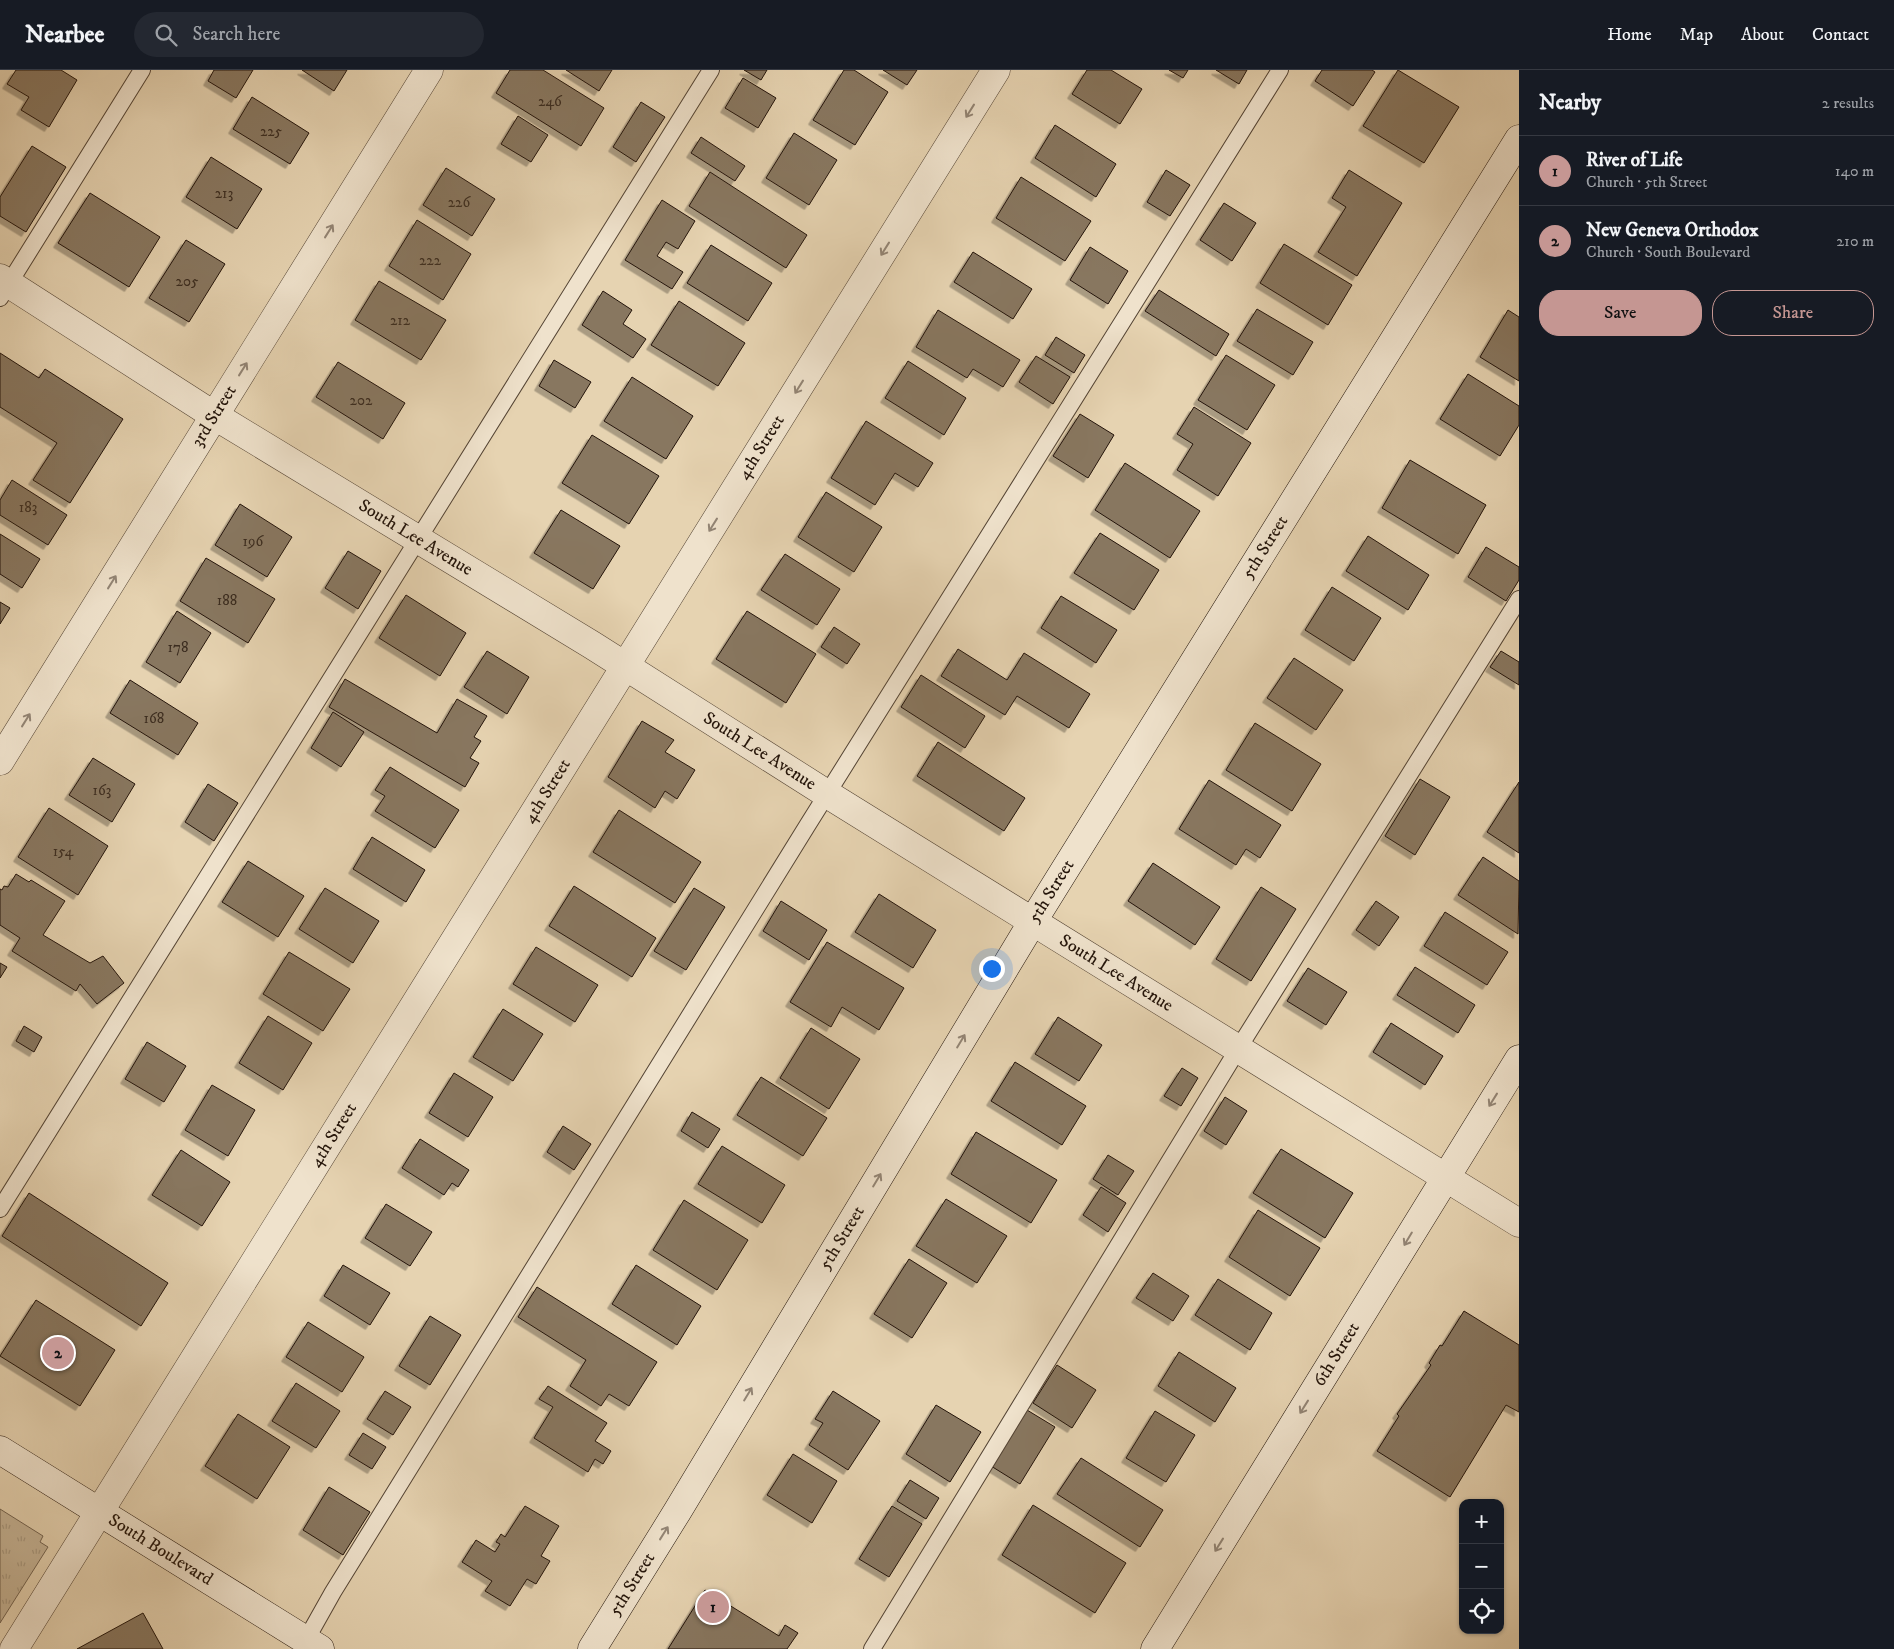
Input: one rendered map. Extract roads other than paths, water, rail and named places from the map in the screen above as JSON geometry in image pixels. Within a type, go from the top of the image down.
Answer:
[{"type":"street","name":"3rd Street","points":[[0,761],[429,70]]},
{"type":"street","name":"4th Street","points":[[14,1649],[98,1511],[996,70]]},
{"type":"street","name":"5th Street","points":[[592,1649],[677,1512],[1033,922],[1519,138]]},
{"type":"street","name":"South Lee Avenue","points":[[3,287],[625,666],[827,794],[1519,1223]]},
{"type":"street","name":"6th Street","points":[[1155,1649],[1519,1059]]},
{"type":"street","name":"South Boulevard","points":[[0,1450],[313,1645]]},
{"type":"lane","points":[[3,287],[142,70]]},
{"type":"lane","points":[[0,1209],[711,70]]},
{"type":"lane","points":[[313,1645],[333,1592],[827,794],[1280,70]]},
{"type":"lane","points":[[872,1649],[1238,1049],[1519,599]]},
{"type":"place","name":"New Geneva Orthodox","points":[[58,1353]]},
{"type":"place","name":"River of Life","points":[[713,1607]]}]
